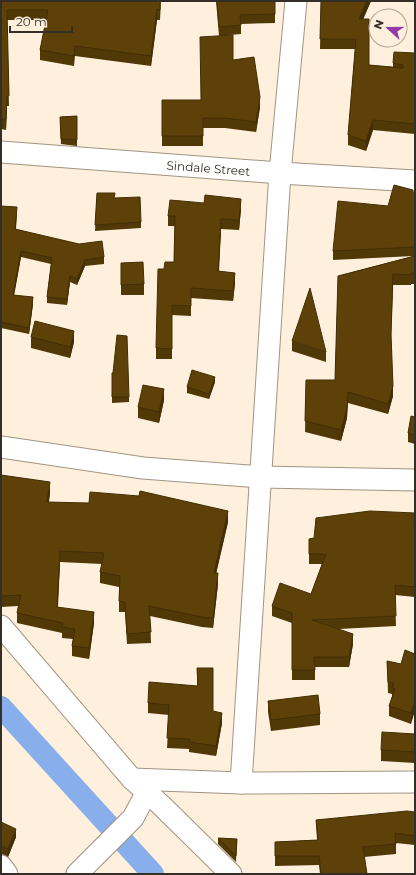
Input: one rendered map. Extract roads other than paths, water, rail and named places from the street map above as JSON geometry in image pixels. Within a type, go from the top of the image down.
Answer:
[{"type":"street","points":[[241,783],[280,173],[296,1]]},
{"type":"street","name":"Sindale Street","points":[[1,152],[415,182]]},
{"type":"street","points":[[1,447],[143,468],[261,477],[415,480]]},
{"type":"street","points":[[1,626],[139,786],[161,805],[231,874]]},
{"type":"street","points":[[139,786],[241,783],[415,782]]},
{"type":"street","points":[[78,872],[133,818],[139,786]]},
{"type":"street","points":[[1,866],[8,874]]},
{"type":"waterway","points":[[1,707],[153,874]]}]
